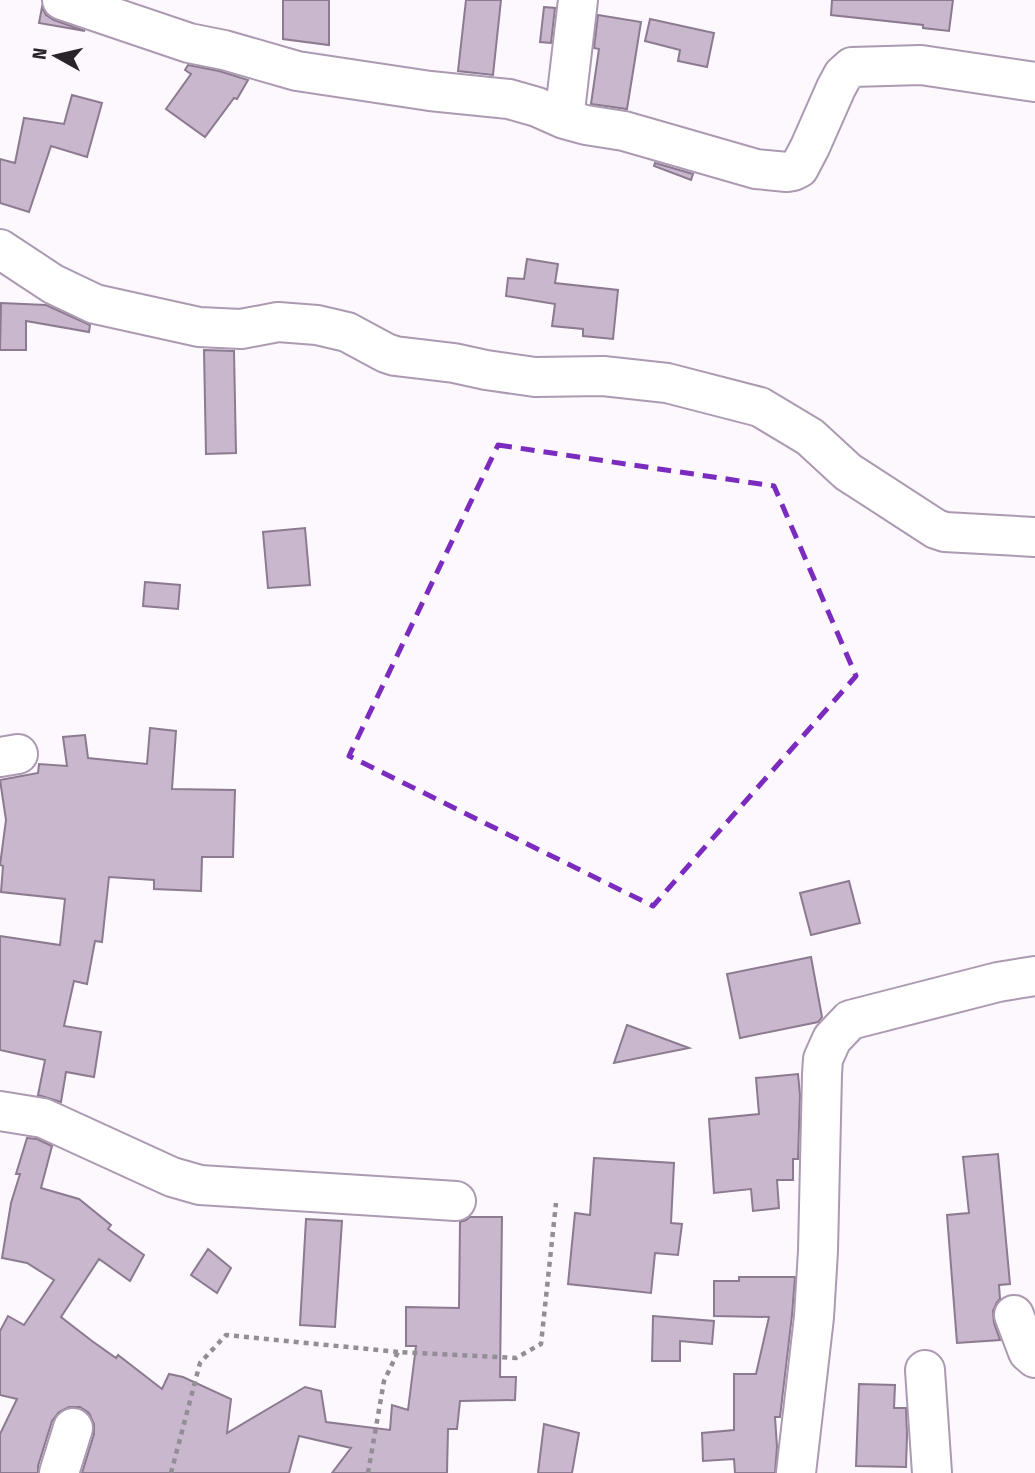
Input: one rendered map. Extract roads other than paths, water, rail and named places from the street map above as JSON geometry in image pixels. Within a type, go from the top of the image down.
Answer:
[{"type":"street","points":[[62,0],[189,43],[296,71],[430,91],[509,99],[586,125],[624,131],[757,169],[787,172],[799,168],[836,88],[843,75],[852,67],[921,65],[1035,82]]},
{"type":"street","points":[[564,119],[579,0]]},
{"type":"street","points":[[0,249],[53,284],[95,304],[199,327],[241,329],[278,322],[317,324],[347,332],[395,356],[535,377],[625,377],[711,393],[760,407],[784,419],[810,437],[848,472],[936,529],[945,532],[1035,537]]},
{"type":"street","points":[[796,1473],[814,1317],[823,1059],[832,1039],[850,1020],[998,982],[1035,976]]},
{"type":"street","points":[[0,1111],[43,1118],[172,1177],[201,1185],[456,1202]]},
{"type":"street","points":[[1014,1315],[1028,1352],[1035,1358]]},
{"type":"street","points":[[925,1370],[932,1473]]},
{"type":"street","points":[[59,1473],[73,1427]]}]
